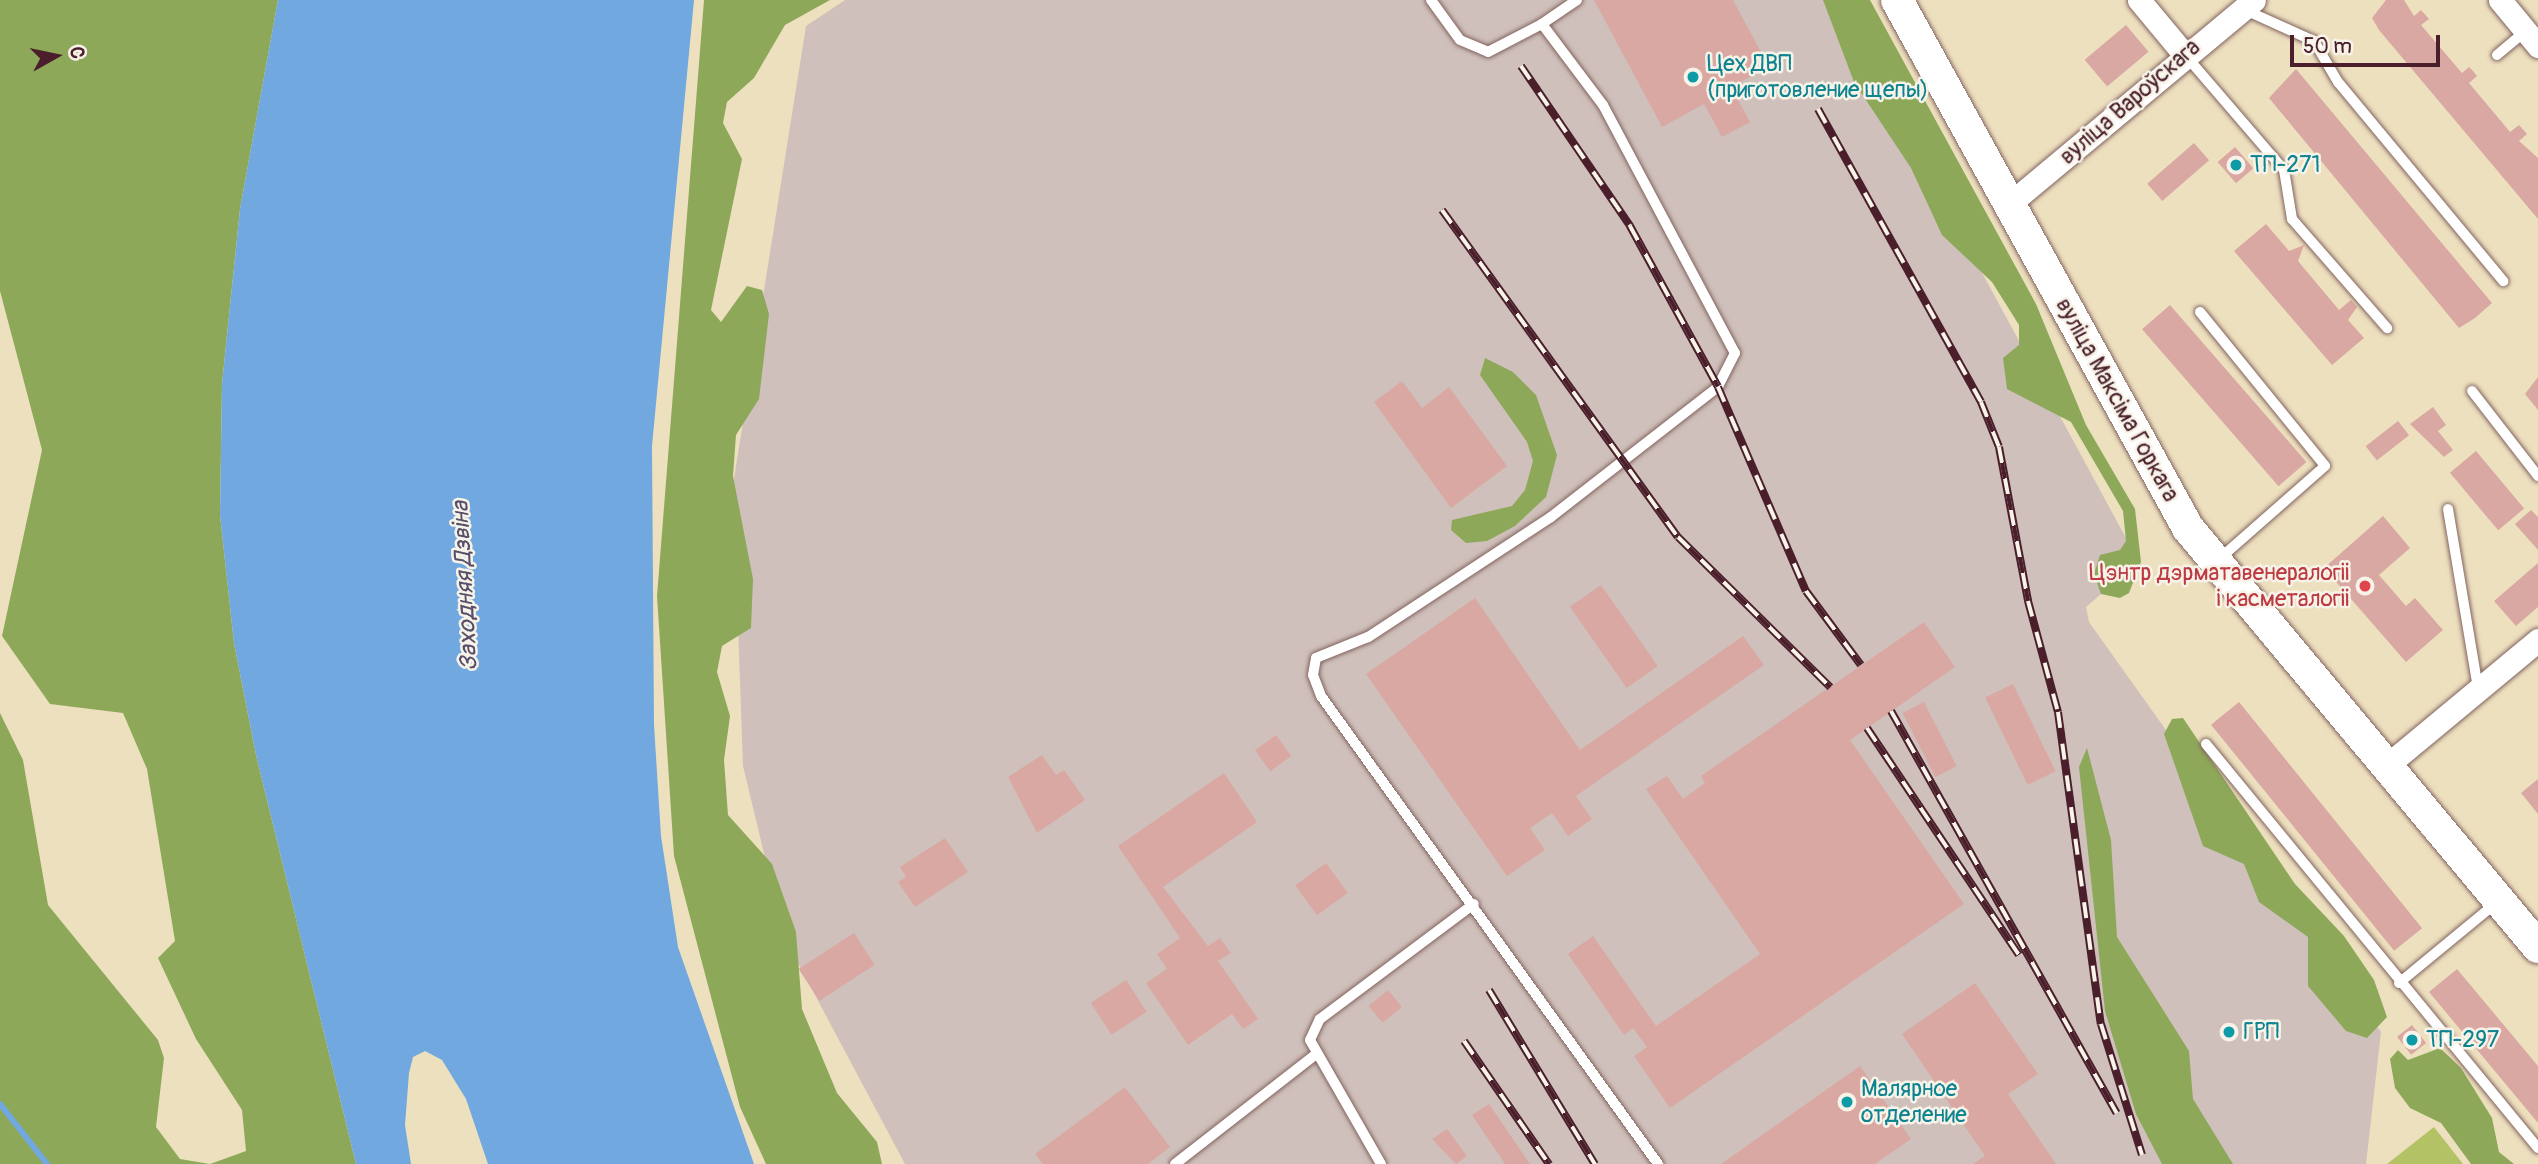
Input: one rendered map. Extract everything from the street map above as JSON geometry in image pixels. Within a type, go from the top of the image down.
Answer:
[{"type":"main road","name":"вуліца Максіма Горкага","points":[[1897,0],[2188,528],[2385,767],[2494,904],[2538,965]]},
{"type":"main road","name":"вуліца Максіма Горкага","points":[[2494,904],[2538,947]]},
{"type":"street","points":[[2139,0],[2184,54]]},
{"type":"street","points":[[2500,0],[2532,38]]},
{"type":"street","name":"вуліца Вароўскага","points":[[2008,205],[2184,54],[2248,4]]},
{"type":"street","points":[[2385,767],[2538,640]]},
{"type":"lane","points":[[1431,0],[1460,40],[1488,52],[1542,24],[1577,0]]},
{"type":"lane","points":[[2248,4],[2314,41],[2339,82],[2503,281]]},
{"type":"lane","points":[[1542,24],[1603,105],[1735,353],[1718,387],[1551,517],[1368,637],[1317,658],[1313,675],[1321,696],[1474,904],[1658,1164]]},
{"type":"lane","points":[[2497,55],[2532,38]]},
{"type":"lane","points":[[2184,54],[2284,170],[2292,219],[2387,328]]},
{"type":"lane","points":[[2200,312],[2325,466],[2215,562]]},
{"type":"lane","points":[[2472,391],[2538,476]]},
{"type":"lane","points":[[2448,509],[2478,689]]},
{"type":"lane","points":[[2206,744],[2399,983],[2538,1148]]},
{"type":"lane","points":[[1381,1164],[1315,1055],[1310,1040],[1320,1019],[1474,904]]},
{"type":"lane","points":[[2399,983],[2494,904]]},
{"type":"lane","points":[[1175,1164],[1315,1055]]},
{"type":"shaded area","points":[[845,0],[1834,0],[2126,538],[2131,568],[2086,607],[2089,622],[2381,1032],[2366,1164],[905,1164],[784,937],[743,766],[733,485],[806,26]]},
{"type":"green space","points":[[0,0],[278,0],[240,209],[222,384],[220,515],[234,643],[256,755],[356,1164],[210,1164],[246,1151],[242,1110],[196,1039],[158,958],[175,941],[147,769],[123,713],[50,704],[2,636],[42,450],[0,291]]},
{"type":"green space","points":[[704,0],[830,0],[785,25],[754,78],[727,102],[723,123],[742,159],[711,310],[721,322],[747,286],[762,290],[769,314],[759,399],[736,435],[733,476],[753,579],[751,628],[722,646],[717,672],[730,716],[724,760],[728,815],[772,864],[796,932],[802,1009],[837,1093],[877,1142],[882,1164],[766,1164],[740,1107],[674,856],[657,596]]},
{"type":"green space","points":[[1823,0],[1870,0],[2036,304],[2086,425],[2135,509],[2141,562],[2129,593],[2120,598],[2101,594],[2094,574],[2100,555],[2120,550],[2126,541],[2123,511],[2071,422],[2007,389],[2003,358],[2019,345],[2019,325],[1992,282],[1942,235],[1911,168],[1854,82]]},
{"type":"green space","points":[[1485,358],[1513,372],[1536,395],[1557,455],[1546,497],[1515,526],[1487,541],[1466,543],[1451,530],[1452,520],[1512,506],[1525,490],[1533,461],[1527,442],[1480,375]]},
{"type":"green space","points":[[0,713],[23,760],[48,905],[158,1040],[164,1058],[156,1127],[180,1159],[210,1164],[0,1164]]},
{"type":"green space","points":[[2183,718],[2295,884],[2344,936],[2374,980],[2387,1017],[2367,1038],[2346,1031],[2308,986],[2308,937],[2259,902],[2244,864],[2203,846],[2164,734],[2172,719]]},
{"type":"green space","points":[[2087,748],[2111,840],[2117,937],[2189,1051],[2193,1099],[2233,1164],[2162,1164],[2136,1114],[2105,1011],[2079,767]]},
{"type":"green space","points":[[2440,1048],[2461,1068],[2492,1118],[2499,1152],[2514,1164],[2471,1164],[2441,1123],[2410,1108],[2395,1088],[2390,1059],[2398,1050],[2408,1060]]},
{"type":"green space","points":[[2434,1127],[2463,1164],[2387,1164]]},
{"type":"water","name":"Заходняя Дзвіна","points":[[278,0],[694,0],[652,446],[654,725],[661,836],[678,947],[754,1164],[488,1164],[466,1099],[442,1060],[425,1051],[413,1057],[409,1073],[405,1125],[411,1164],[356,1164],[256,755],[234,643],[220,515],[222,384],[240,209]]},
{"type":"building","name":"Цех ДВП (приготовление щепы)","points":[[1594,0],[1733,0],[1769,67],[1731,87],[1750,122],[1722,137],[1704,104],[1662,127]]},
{"type":"building","points":[[2386,0],[2404,0],[2414,16],[2421,10],[2429,19],[2421,25],[2462,73],[2469,67],[2473,71],[2477,76],[2469,83],[2510,132],[2519,125],[2527,134],[2519,141],[2538,158],[2538,219],[2379,30],[2372,18]]},
{"type":"building","points":[[2126,25],[2148,52],[2107,87],[2085,60]]},
{"type":"building","points":[[2296,69],[2492,303],[2475,318],[2459,328],[2269,98]]},
{"type":"building","points":[[2194,143],[2209,160],[2162,201],[2147,184]]},
{"type":"building","name":"ТП-271","points":[[2235,147],[2253,168],[2236,183],[2218,162]]},
{"type":"building","points":[[2266,224],[2289,251],[2304,245],[2298,261],[2339,310],[2351,300],[2357,307],[2348,320],[2364,338],[2332,365],[2234,251]]},
{"type":"building","points":[[2170,305],[2306,462],[2279,486],[2142,329]]},
{"type":"building","points":[[2538,377],[2538,410],[2525,394]]},
{"type":"building","points":[[1402,381],[1422,408],[1449,387],[1507,466],[1451,508],[1374,402]]},
{"type":"building","points":[[2433,407],[2446,425],[2438,431],[2453,450],[2444,457],[2410,424]]},
{"type":"building","points":[[2398,421],[2409,435],[2377,460],[2366,446]]},
{"type":"building","points":[[2476,451],[2524,508],[2498,530],[2450,473]]},
{"type":"building","points":[[2531,510],[2538,517],[2538,550],[2515,524]]},
{"type":"building","name":"Цэнтр дэрматавенералогіі і касметалогіі","points":[[2383,516],[2410,548],[2379,575],[2406,606],[2415,598],[2443,630],[2406,662],[2324,568]]},
{"type":"building","points":[[2538,563],[2538,607],[2516,626],[2494,601]]},
{"type":"building","points":[[1601,585],[1658,666],[1627,688],[1570,607]]},
{"type":"building","points":[[1475,598],[1580,750],[1743,636],[1764,665],[1576,796],[1592,819],[1568,836],[1552,813],[1530,828],[1545,850],[1507,876],[1366,674]]},
{"type":"building","points":[[1924,622],[1955,667],[1850,740],[1964,904],[1670,1108],[1634,1056],[1647,1047],[1633,1028],[1624,1035],[1568,954],[1593,936],[1656,1026],[1760,954],[1646,789],[1667,776],[1683,799],[1705,783],[1701,776]]},
{"type":"building","points":[[2013,684],[2056,771],[2028,785],[1985,698]]},
{"type":"building","points":[[1924,702],[1957,766],[1935,777],[1903,713]]},
{"type":"building","points":[[2239,702],[2422,928],[2394,951],[2211,725]]},
{"type":"building","points":[[1276,735],[1291,756],[1270,771],[1255,750]]},
{"type":"building","points":[[1042,755],[1056,775],[1064,770],[1085,800],[1037,833],[1008,777]]},
{"type":"building","points":[[1224,773],[1257,822],[1163,887],[1208,946],[1220,938],[1231,953],[1218,961],[1258,1019],[1243,1029],[1232,1014],[1188,1045],[1146,983],[1167,969],[1157,954],[1180,938],[1118,846]]},
{"type":"building","points":[[2538,779],[2538,814],[2521,793]]},
{"type":"building","points":[[945,838],[968,872],[915,907],[898,882],[906,877],[900,867]]},
{"type":"building","points":[[1326,863],[1348,893],[1317,915],[1295,885]]},
{"type":"building","points":[[854,933],[875,965],[819,1001],[799,969]]},
{"type":"building","points":[[2457,969],[2538,1066],[2538,1123],[2429,992]]},
{"type":"building","points":[[1126,980],[1147,1012],[1111,1035],[1091,1003]]},
{"type":"building","points":[[1975,983],[2038,1074],[2008,1094],[2056,1164],[1973,1164],[1985,1156],[1902,1034]]},
{"type":"building","points":[[1388,990],[1402,1007],[1382,1023],[1369,1006]]},
{"type":"building","name":"ГРП","points":[[2231,1021],[2238,1037],[2226,1042],[2219,1026]]},
{"type":"building","name":"ТП-297","points":[[2412,1025],[2426,1043],[2411,1055],[2397,1037]]},
{"type":"building","name":"Малярное отделение","points":[[1860,1066],[1911,1139],[1875,1164],[1721,1164]]},
{"type":"building","points":[[1125,1087],[1170,1147],[1148,1164],[1043,1164],[1035,1154]]},
{"type":"building","points":[[1489,1104],[1530,1164],[1505,1164],[1472,1115]]},
{"type":"building","points":[[1447,1129],[1467,1156],[1456,1164],[1432,1139]]},
{"type":"waterway","points":[[0,1104],[47,1164]]},
{"type":"railway","points":[[1521,66],[1630,226],[1718,387],[1806,591],[1861,665]]},
{"type":"railway","points":[[1818,109],[1981,402],[1999,447],[2028,601],[2058,712],[2101,1024],[2142,1155]]},
{"type":"railway","points":[[1442,210],[1678,537],[1830,687]]},
{"type":"railway","points":[[1891,711],[2117,1113]]},
{"type":"railway","points":[[1867,728],[2019,955]]},
{"type":"railway","points":[[1489,990],[1595,1164]]},
{"type":"railway","points":[[1464,1041],[1549,1164]]},
{"type":"place","name":"Цех ДВП (приготовление щепы)","points":[[1693,77]]},
{"type":"place","name":"ТП-271","points":[[2236,165]]},
{"type":"place","name":"Цэнтр дэрматавенералогіі і касметалогіі","points":[[2365,586]]},
{"type":"place","name":"ГРП","points":[[2229,1032]]},
{"type":"place","name":"ТП-297","points":[[2412,1040]]},
{"type":"place","name":"Малярное отделение","points":[[1847,1102]]}]
